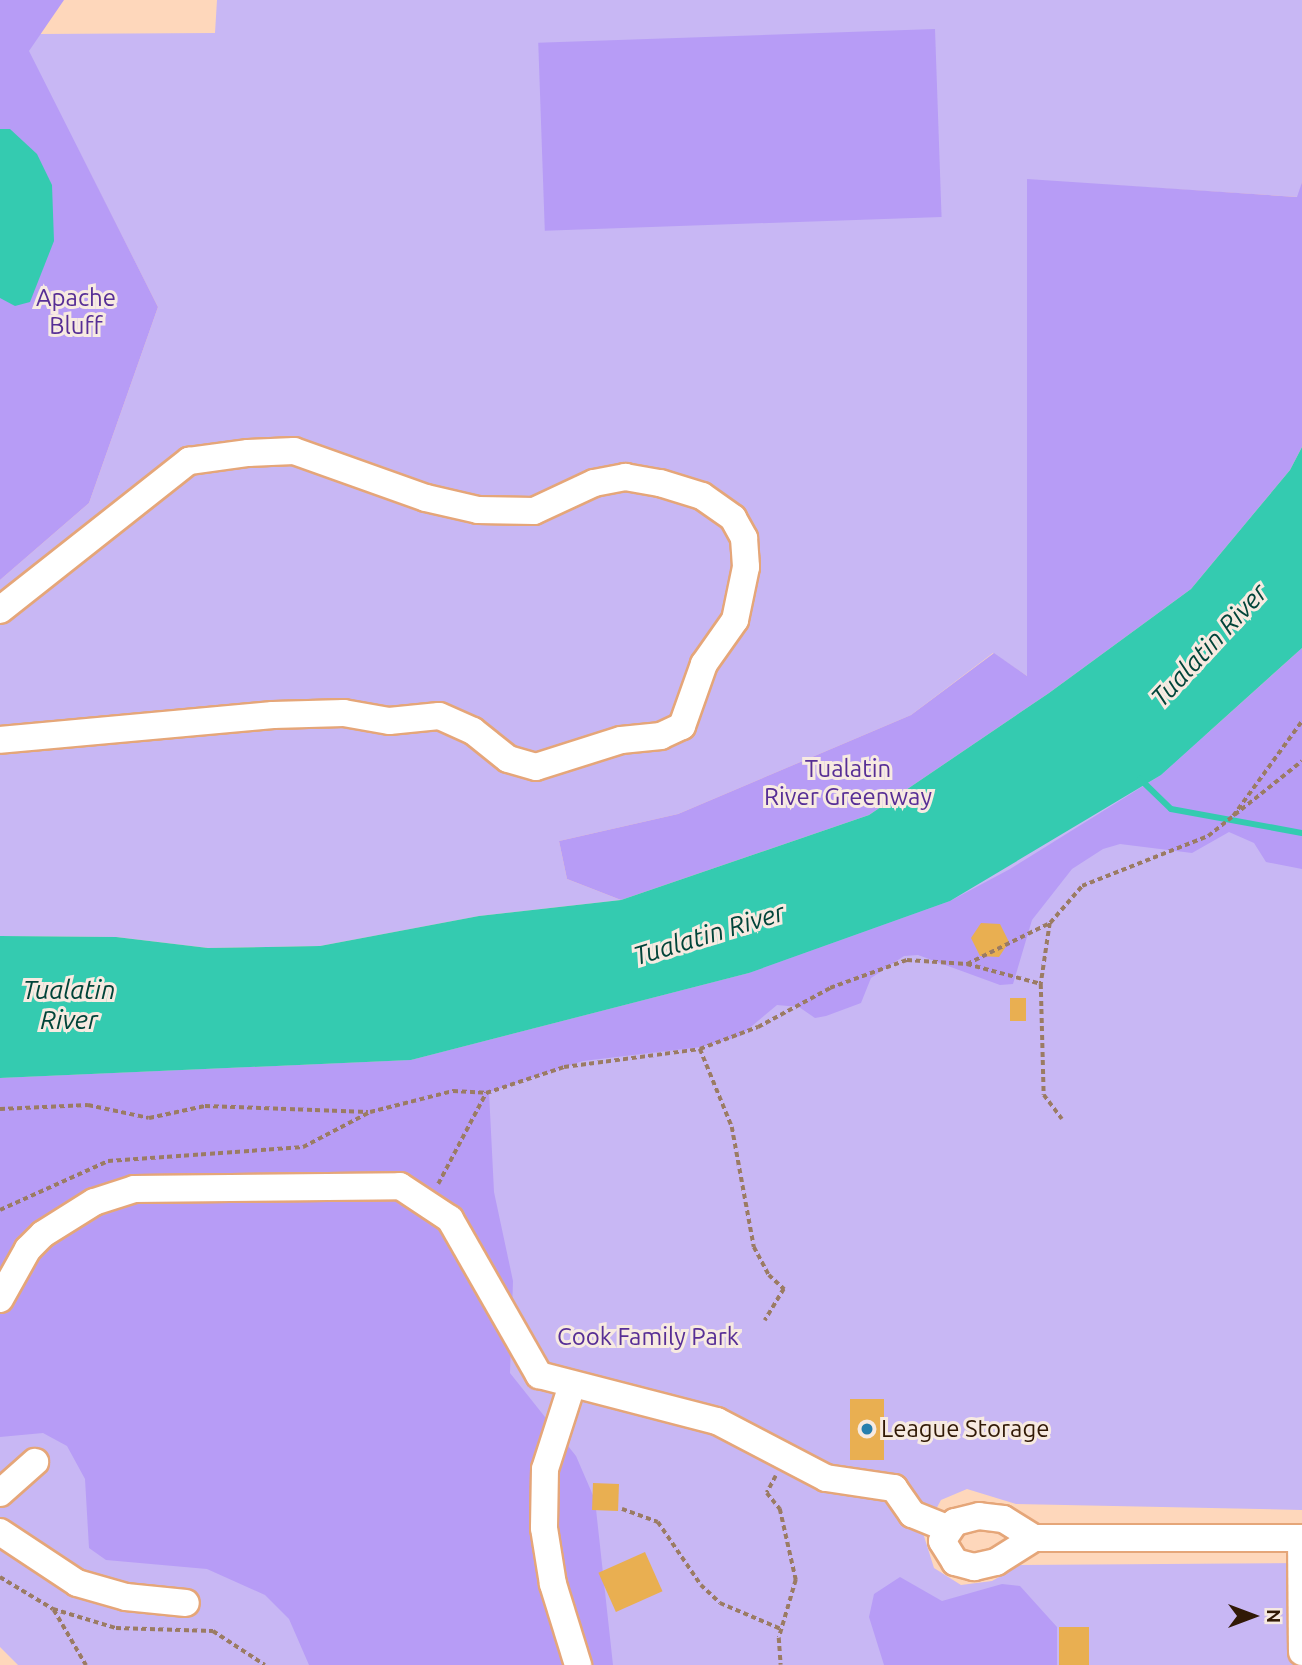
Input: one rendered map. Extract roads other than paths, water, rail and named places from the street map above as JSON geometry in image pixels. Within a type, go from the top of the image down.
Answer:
[{"type":"street","points":[[0,610],[189,461],[248,453],[294,451],[426,498],[478,510],[534,510],[594,483],[625,477],[660,482],[702,496],[733,518],[744,538],[746,567],[736,620],[705,664],[682,726],[661,736],[621,740],[536,767],[508,759],[473,731],[439,716],[389,721],[344,713],[273,715],[0,740]]},
{"type":"street","points":[[0,1299],[28,1249],[43,1234],[94,1202],[134,1189],[344,1184],[400,1186],[429,1201],[450,1219],[469,1249],[531,1367],[539,1375],[717,1421],[785,1460],[841,1483],[894,1488],[912,1514],[947,1528]]},
{"type":"street","points":[[572,1385],[545,1469],[544,1528],[552,1584],[578,1665]]},
{"type":"street","points":[[0,1493],[36,1462]]},
{"type":"street","points":[[1034,1538],[996,1562],[974,1567],[948,1556],[942,1541],[947,1528],[966,1518],[991,1516],[1034,1538],[1302,1538],[1302,1651]]},
{"type":"street","points":[[0,1532],[77,1583],[126,1597],[186,1603]]},
{"type":"water","points":[[0,129],[10,129],[37,154],[52,185],[54,241],[30,302],[15,306],[0,298]]},
{"type":"water","name":"Tualatin River","points":[[1302,447],[1302,648],[1161,775],[950,901],[749,973],[411,1060],[0,1078],[0,936],[116,937],[208,948],[320,946],[479,916],[621,900],[869,815],[1049,693],[1191,589],[1290,470]]},
{"type":"waterway","points":[[1140,779],[1171,809],[1302,833]]},
{"type":"place","name":"League Storage","points":[[867,1429]]},
{"type":"park label","name":"Apache Bluff","points":[[76,312]]},
{"type":"park label","name":"Tualatin River Greenway","points":[[848,783]]},
{"type":"park label","name":"Cook Family Park","points":[[648,1337]]}]
